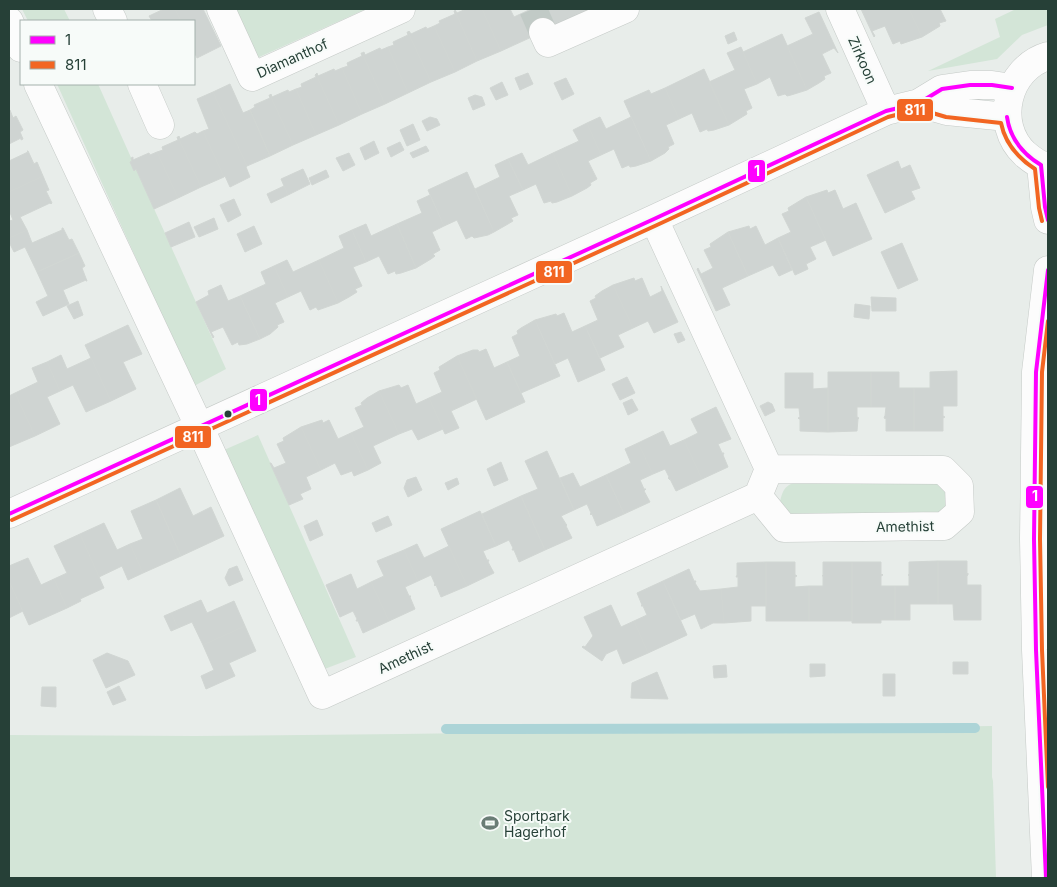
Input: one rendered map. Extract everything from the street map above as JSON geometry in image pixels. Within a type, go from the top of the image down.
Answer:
[{"type":"street","name":"Diamanthof","points":[[221,9],[252,77],[401,9]]},
{"type":"street","points":[[543,32],[548,43],[625,9]]},
{"type":"street","name":"Zirkoon","points":[[840,9],[886,111]]},
{"type":"street","points":[[9,21],[20,46]]},
{"type":"street","points":[[1048,56],[1032,63],[1021,73],[1012,88],[1008,102],[1007,117],[1012,136],[1020,149],[1032,160],[1044,166],[1044,207],[1048,220]]},
{"type":"street","points":[[38,85],[198,426]]},
{"type":"street","points":[[142,85],[160,125]]},
{"type":"street","points":[[9,514],[886,111],[919,103],[942,89],[992,85],[1012,88]]},
{"type":"street","points":[[919,103],[947,110],[1007,117]]},
{"type":"street","points":[[654,219],[769,469],[758,496]]},
{"type":"street","points":[[1046,878],[1042,650],[1034,539],[1036,372],[1048,270]]},
{"type":"street","name":"Amethist","points":[[198,426],[322,695],[758,496],[784,528],[944,526],[960,512],[959,486],[943,470],[769,469]]},
{"type":"green space","points":[[22,9],[64,9],[70,20],[28,20]]},
{"type":"green space","points":[[234,9],[366,9],[257,58]]},
{"type":"green space","points":[[1016,9],[1048,9],[1048,25],[1022,35],[997,59],[928,71],[1000,37],[995,19]]},
{"type":"green space","points":[[57,85],[98,85],[226,369],[194,386]]},
{"type":"green space","points":[[258,435],[356,657],[322,670],[224,450]]},
{"type":"green space","points":[[938,480],[951,500],[943,515],[796,521],[780,502],[782,493],[786,488],[799,481]]},
{"type":"green space","name":"Sportpark Hagerhof","points":[[992,726],[996,878],[9,878],[9,735],[195,736]]},
{"type":"building","points":[[164,9],[175,9],[180,20],[151,20],[149,16]]},
{"type":"building","points":[[175,9],[203,9],[221,46],[197,58],[195,53],[195,20],[180,20]]},
{"type":"building","points":[[466,9],[482,9],[501,51],[477,61],[455,11],[457,13]]},
{"type":"building","points":[[482,9],[510,9],[514,17],[531,9],[593,9],[501,51]]},
{"type":"building","points":[[861,9],[909,9],[922,37],[901,44],[900,41],[893,44],[885,26],[872,31],[874,37]]},
{"type":"building","points":[[909,9],[940,9],[946,21],[939,23],[940,26],[922,37]]},
{"type":"building","points":[[455,11],[477,61],[455,72],[434,26],[440,23],[439,21],[455,14]]},
{"type":"building","points":[[819,12],[838,53],[834,48],[822,54],[831,73],[824,76],[825,79],[807,90],[787,46],[813,34],[805,18]]},
{"type":"building","points":[[434,26],[455,72],[431,82],[408,32],[411,34],[426,27],[427,29]]},
{"type":"building","points":[[407,32],[431,82],[408,93],[388,47],[394,45],[393,42],[408,35]]},
{"type":"building","points":[[734,32],[737,40],[728,44],[725,36]]},
{"type":"building","points":[[782,34],[807,90],[787,96],[785,94],[778,96],[770,77],[757,84],[743,52]]},
{"type":"building","points":[[388,47],[408,93],[385,104],[362,53],[364,52],[365,55],[380,48],[381,50]]},
{"type":"building","points":[[741,47],[757,84],[744,89],[752,108],[746,111],[747,114],[729,125],[709,82],[735,70],[727,53]]},
{"type":"building","points":[[361,53],[385,104],[362,114],[342,68],[348,66],[347,63],[362,56]]},
{"type":"building","points":[[342,68],[362,114],[339,125],[316,74],[318,76],[334,69],[335,71]]},
{"type":"building","points":[[704,69],[729,125],[700,132],[692,113],[679,119],[665,88]]},
{"type":"building","points":[[528,73],[533,84],[520,90],[515,78]]},
{"type":"building","points":[[316,74],[339,125],[316,135],[296,89],[302,87],[301,84],[316,77]]},
{"type":"building","points":[[566,78],[574,94],[562,100],[554,83]]},
{"type":"building","points":[[502,82],[508,95],[496,100],[490,88]]},
{"type":"building","points":[[230,84],[243,113],[250,110],[270,156],[247,166],[213,92]]},
{"type":"building","points":[[665,88],[679,119],[666,125],[674,144],[668,147],[669,149],[665,153],[651,161],[624,101],[649,90],[651,94]]},
{"type":"building","points":[[296,89],[316,135],[293,145],[270,95],[272,97],[288,90],[289,92]]},
{"type":"building","points":[[213,92],[247,166],[250,177],[230,187],[203,131],[209,129],[197,99]]},
{"type":"building","points":[[269,95],[293,145],[270,156],[250,110],[255,107],[254,105],[270,98]]},
{"type":"building","points":[[475,95],[482,97],[485,105],[473,110],[468,98]]},
{"type":"building","points":[[9,111],[13,118],[16,116],[23,130],[20,132],[23,139],[21,140],[21,138],[9,144]]},
{"type":"building","points":[[430,117],[437,119],[440,125],[427,131],[422,121]]},
{"type":"building","points":[[600,117],[606,129],[631,117],[651,161],[622,168],[614,149],[601,155],[587,123]]},
{"type":"building","points":[[587,123],[601,155],[588,161],[597,179],[590,183],[591,185],[587,188],[572,196],[553,153],[579,141],[573,130]]},
{"type":"building","points":[[413,124],[420,140],[407,146],[400,130]]},
{"type":"building","points":[[203,131],[224,177],[201,187],[178,137],[180,139],[195,132],[197,134]]},
{"type":"building","points":[[177,137],[201,187],[178,198],[157,152],[163,150],[162,147],[178,140]]},
{"type":"building","points":[[374,141],[379,153],[365,160],[360,148]]},
{"type":"building","points":[[400,142],[404,150],[391,157],[387,148]]},
{"type":"building","points":[[426,146],[429,151],[413,158],[410,153]]},
{"type":"building","points":[[27,151],[34,164],[37,162],[43,176],[9,192],[9,161]]},
{"type":"building","points":[[157,152],[178,198],[154,209],[136,169],[134,171],[130,162],[133,157],[133,160],[149,153],[150,155]]},
{"type":"building","points":[[349,153],[355,165],[343,171],[336,158]]},
{"type":"building","points":[[522,153],[528,165],[553,153],[572,196],[557,202],[544,203],[536,184],[523,190],[508,159]]},
{"type":"building","points":[[508,159],[523,190],[509,196],[518,215],[511,218],[513,221],[494,232],[475,189],[500,177],[495,165]]},
{"type":"building","points":[[898,161],[901,169],[910,165],[920,188],[911,191],[915,199],[885,213],[867,175]]},
{"type":"building","points":[[303,169],[310,184],[288,195],[281,179]]},
{"type":"building","points":[[326,170],[329,177],[312,185],[309,178]]},
{"type":"building","points":[[467,172],[494,232],[466,239],[457,220],[444,226],[428,190]]},
{"type":"building","points":[[43,176],[49,190],[46,191],[52,203],[20,217],[27,230],[9,238],[9,221],[13,220],[9,210],[9,192]]},
{"type":"building","points":[[284,186],[288,195],[271,203],[267,194]]},
{"type":"building","points":[[827,190],[828,193],[835,190],[843,209],[856,203],[872,239],[833,256],[806,197]]},
{"type":"building","points":[[430,195],[444,226],[432,232],[440,250],[433,254],[435,256],[431,259],[416,268],[397,224],[422,213],[417,201]]},
{"type":"building","points":[[806,197],[826,240],[810,247],[816,259],[806,264],[808,269],[795,275],[778,238],[791,232],[782,214],[789,211],[788,208]]},
{"type":"building","points":[[234,199],[241,215],[228,222],[220,205]]},
{"type":"building","points":[[214,218],[218,229],[199,237],[194,227]]},
{"type":"building","points":[[189,222],[195,237],[171,247],[165,233]]},
{"type":"building","points":[[366,224],[371,236],[397,224],[416,268],[401,273],[396,274],[395,271],[388,274],[379,256],[366,262],[352,230]]},
{"type":"building","points":[[254,226],[262,244],[245,252],[237,234]]},
{"type":"building","points":[[749,226],[750,229],[756,226],[765,245],[778,238],[792,270],[779,276],[773,265],[748,276],[728,232]]},
{"type":"building","points":[[62,228],[69,240],[72,239],[79,253],[37,272],[25,247],[14,252],[9,242],[9,238],[27,230],[32,243],[62,230]]},
{"type":"building","points":[[352,230],[366,262],[353,267],[362,286],[355,289],[357,292],[338,303],[319,260],[344,248],[339,236]]},
{"type":"building","points":[[728,232],[748,276],[722,288],[730,305],[716,311],[697,269],[701,274],[713,268],[704,250],[711,247],[710,244]]},
{"type":"building","points":[[902,243],[918,280],[898,289],[881,252]]},
{"type":"building","points":[[79,253],[85,266],[82,268],[87,281],[63,290],[69,304],[43,316],[36,302],[48,296],[37,272]]},
{"type":"building","points":[[287,260],[293,272],[319,260],[338,303],[318,310],[316,307],[310,310],[301,291],[288,297],[274,266]]},
{"type":"building","points":[[274,266],[288,297],[275,303],[284,322],[277,325],[278,327],[270,334],[260,339],[240,296],[266,284],[261,272]]},
{"type":"building","points":[[634,278],[635,281],[642,278],[650,297],[662,291],[661,286],[678,322],[654,333],[648,321],[633,328],[613,285]]},
{"type":"building","points":[[221,285],[228,301],[240,296],[260,339],[247,344],[239,345],[238,342],[232,345],[223,327],[211,332],[213,338],[196,302],[209,295],[208,291]]},
{"type":"building","points":[[613,285],[633,328],[618,335],[624,347],[600,358],[585,326],[598,320],[590,301]]},
{"type":"building","points":[[871,297],[896,298],[896,311],[872,311]]},
{"type":"building","points":[[78,301],[83,315],[74,319],[67,306]]},
{"type":"building","points":[[855,304],[870,306],[869,319],[854,317]]},
{"type":"building","points":[[564,313],[572,332],[585,326],[605,370],[578,382],[568,358],[555,364],[535,320]]},
{"type":"building","points":[[535,320],[560,376],[521,393],[507,362],[520,356],[512,337],[518,334],[517,331],[521,328]]},
{"type":"building","points":[[128,325],[142,354],[123,362],[136,389],[111,401],[85,345]]},
{"type":"building","points":[[681,332],[685,340],[678,343],[674,334]]},
{"type":"building","points":[[486,349],[494,368],[507,362],[525,402],[486,420],[457,356],[473,350],[478,350],[479,352]]},
{"type":"building","points":[[61,355],[67,369],[91,358],[111,401],[86,412],[73,385],[60,391],[47,362]]},
{"type":"building","points":[[457,356],[477,399],[451,411],[459,428],[445,434],[429,398],[442,392],[434,373],[440,370],[439,367]]},
{"type":"building","points":[[47,362],[60,391],[47,397],[60,424],[35,436],[15,393],[38,382],[32,368]]},
{"type":"building","points":[[957,371],[957,406],[943,406],[943,416],[945,417],[943,418],[943,431],[914,431],[914,388],[930,388],[930,372]]},
{"type":"building","points":[[828,372],[871,372],[871,407],[857,407],[857,417],[859,418],[857,431],[828,432]]},
{"type":"building","points":[[871,372],[899,372],[899,388],[914,388],[914,431],[886,431],[886,418],[884,417],[886,407],[871,407]]},
{"type":"building","points":[[785,373],[813,373],[813,389],[828,388],[828,432],[800,431],[799,408],[785,408]]},
{"type":"building","points":[[627,377],[635,393],[620,400],[612,384]]},
{"type":"building","points":[[399,385],[401,388],[408,385],[416,404],[429,398],[443,429],[418,440],[412,429],[399,434],[379,391]]},
{"type":"building","points":[[379,391],[399,434],[373,446],[381,463],[368,470],[351,433],[364,427],[355,408],[362,405],[361,403],[367,398]]},
{"type":"building","points":[[15,393],[35,436],[9,447],[9,396]]},
{"type":"building","points":[[632,399],[638,410],[628,415],[623,403]]},
{"type":"building","points":[[768,402],[772,404],[775,411],[765,416],[760,406]]},
{"type":"building","points":[[716,407],[731,439],[718,444],[722,453],[724,453],[723,455],[728,467],[702,479],[684,440],[698,433],[691,419]]},
{"type":"building","points":[[322,420],[323,423],[329,420],[338,439],[351,433],[368,470],[354,476],[352,471],[341,475],[335,463],[321,470],[301,427]]},
{"type":"building","points":[[301,427],[321,470],[306,477],[311,489],[300,494],[303,499],[289,505],[270,463],[274,468],[286,463],[277,444],[284,441],[283,438]]},
{"type":"building","points":[[663,431],[670,446],[684,440],[702,479],[676,491],[665,469],[653,474],[638,443]]},
{"type":"building","points":[[638,443],[653,474],[640,480],[644,489],[646,489],[644,491],[650,502],[624,514],[606,475],[631,463],[625,449]]},
{"type":"building","points":[[547,451],[574,510],[561,516],[572,538],[545,550],[521,496],[538,489],[525,461]]},
{"type":"building","points":[[501,462],[508,480],[494,486],[487,469]]},
{"type":"building","points":[[573,473],[580,487],[606,475],[624,514],[597,526],[587,504],[574,510],[560,478]]},
{"type":"building","points":[[416,477],[422,490],[408,497],[404,488],[407,480]]},
{"type":"building","points":[[457,478],[459,484],[448,490],[445,483]]},
{"type":"building","points":[[180,488],[193,516],[211,507],[224,536],[181,556],[156,500]]},
{"type":"building","points":[[521,496],[545,550],[519,562],[509,540],[496,546],[482,514]]},
{"type":"building","points":[[156,500],[181,556],[143,573],[130,544],[143,539],[131,511]]},
{"type":"building","points":[[480,511],[496,546],[483,551],[494,573],[467,586],[441,529]]},
{"type":"building","points":[[388,516],[392,525],[376,532],[372,523]]},
{"type":"building","points":[[317,520],[323,535],[310,541],[304,526]]},
{"type":"building","points":[[104,523],[117,550],[130,544],[143,573],[128,580],[122,566],[99,577],[80,534]]},
{"type":"building","points":[[80,534],[104,588],[80,599],[81,601],[67,608],[54,579],[67,573],[54,546]]},
{"type":"building","points":[[417,544],[424,558],[449,546],[467,586],[441,597],[431,575],[418,581],[404,550]]},
{"type":"building","points":[[404,550],[418,581],[405,587],[409,596],[411,596],[415,609],[389,621],[371,582],[384,576],[377,561]]},
{"type":"building","points":[[28,558],[41,585],[54,579],[67,608],[29,625],[9,581],[9,566]]},
{"type":"building","points":[[938,561],[967,561],[967,585],[981,585],[981,620],[954,620],[953,604],[938,604]]},
{"type":"building","points":[[938,561],[938,604],[910,604],[910,620],[895,620],[895,586],[909,586],[909,562]]},
{"type":"building","points":[[766,562],[795,562],[795,575],[797,576],[795,577],[795,587],[809,586],[809,621],[766,621]]},
{"type":"building","points":[[766,562],[766,606],[751,606],[751,621],[724,623],[721,589],[738,587],[738,577],[736,577],[737,563]]},
{"type":"building","points":[[823,562],[852,562],[852,621],[809,621],[809,586],[823,586]]},
{"type":"building","points":[[852,562],[881,562],[881,575],[883,575],[881,576],[881,586],[895,586],[895,620],[881,620],[881,623],[852,623]]},
{"type":"building","points":[[237,566],[243,580],[229,586],[225,578],[229,569]]},
{"type":"building","points":[[689,569],[700,591],[721,589],[724,623],[713,623],[701,629],[695,614],[681,620],[663,581]]},
{"type":"building","points":[[351,574],[357,589],[371,582],[389,621],[363,633],[353,611],[340,617],[326,585]]},
{"type":"building","points":[[9,581],[23,611],[9,618]]},
{"type":"building","points":[[663,581],[687,635],[648,653],[634,621],[647,615],[643,606],[641,606],[637,593]]},
{"type":"building","points":[[201,600],[207,613],[234,601],[245,626],[203,645],[192,622],[178,628],[171,613]]},
{"type":"building","points":[[611,605],[621,627],[634,621],[648,653],[623,664],[617,649],[606,654],[602,661],[582,647],[585,647],[593,636],[584,617]]},
{"type":"building","points":[[171,613],[178,628],[171,631],[164,616]]},
{"type":"building","points":[[245,626],[256,651],[229,663],[235,676],[206,689],[201,676],[214,670],[203,645]]},
{"type":"building","points":[[107,653],[128,661],[135,675],[106,688],[93,660]]},
{"type":"building","points":[[953,662],[968,662],[968,674],[953,674]]},
{"type":"building","points":[[810,664],[825,664],[825,676],[810,677]]},
{"type":"building","points":[[726,665],[727,677],[714,678],[713,666]]},
{"type":"building","points":[[657,672],[668,699],[631,698],[632,683]]},
{"type":"building","points":[[883,674],[895,674],[895,696],[883,696]]},
{"type":"building","points":[[119,686],[126,700],[113,705],[107,692]]},
{"type":"building","points":[[42,687],[56,687],[56,707],[41,706]]},
{"type":"waterway","points":[[446,729],[975,728]]},
{"type":"tunnel","points":[[533,9],[543,32]]},
{"type":"transit line","name":"1","points":[[9,514],[886,111],[919,103],[942,89],[970,85],[992,85],[1012,88]]},
{"type":"transit line","name":"811","points":[[12,520],[657,225],[888,117],[919,109],[946,117],[1001,123],[1013,149],[1035,169],[1042,221]]},
{"type":"transit line","name":"1","points":[[1007,117],[1011,132],[1018,145],[1041,165]]},
{"type":"transit line","name":"1","points":[[1041,165],[1048,220]]},
{"type":"transit line","name":"1","points":[[1046,878],[1036,650],[1034,539],[1036,372],[1048,270]]},
{"type":"transit line","name":"811","points":[[1048,321],[1042,372],[1040,539],[1042,650],[1048,787]]},
{"type":"place","name":"Sportpark Hagerhof","points":[[490,823]]}]
